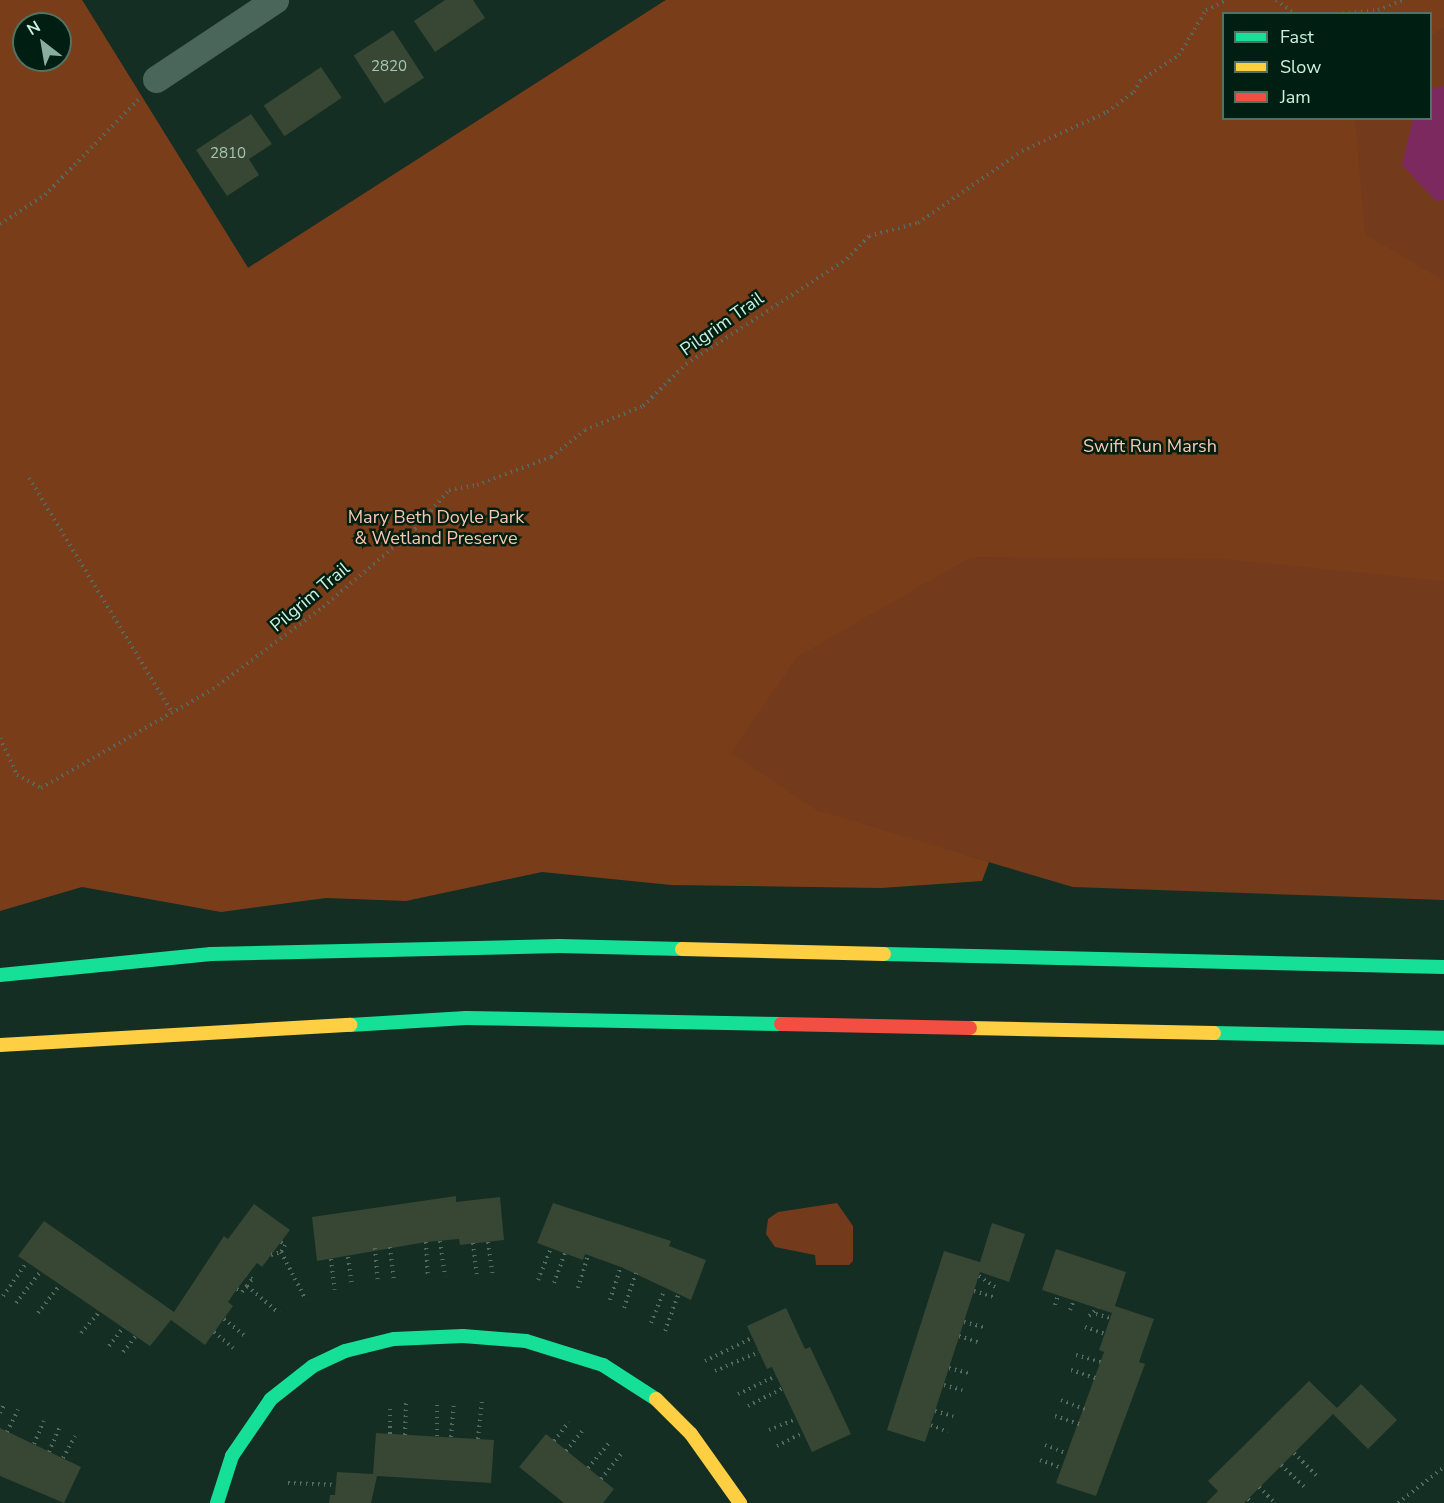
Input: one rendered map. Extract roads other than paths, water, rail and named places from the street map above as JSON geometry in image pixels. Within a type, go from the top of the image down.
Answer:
[{"type":"main road","points":[[0,975],[211,954],[559,946],[1444,967]]},
{"type":"main road","points":[[0,1045],[466,1018],[1444,1038]]},
{"type":"main road","points":[[217,1503],[232,1456],[251,1424],[271,1399],[313,1366],[345,1351],[394,1340],[463,1336],[526,1341],[603,1365],[645,1388],[691,1434],[740,1503]]},
{"type":"street","points":[[156,79],[275,0]]},
{"type":"park label","name":"Swift Run Marsh","points":[[1150,446]]},
{"type":"park label","name":"Mary Beth Doyle Park & Wetland Preserve","points":[[436,528]]}]
